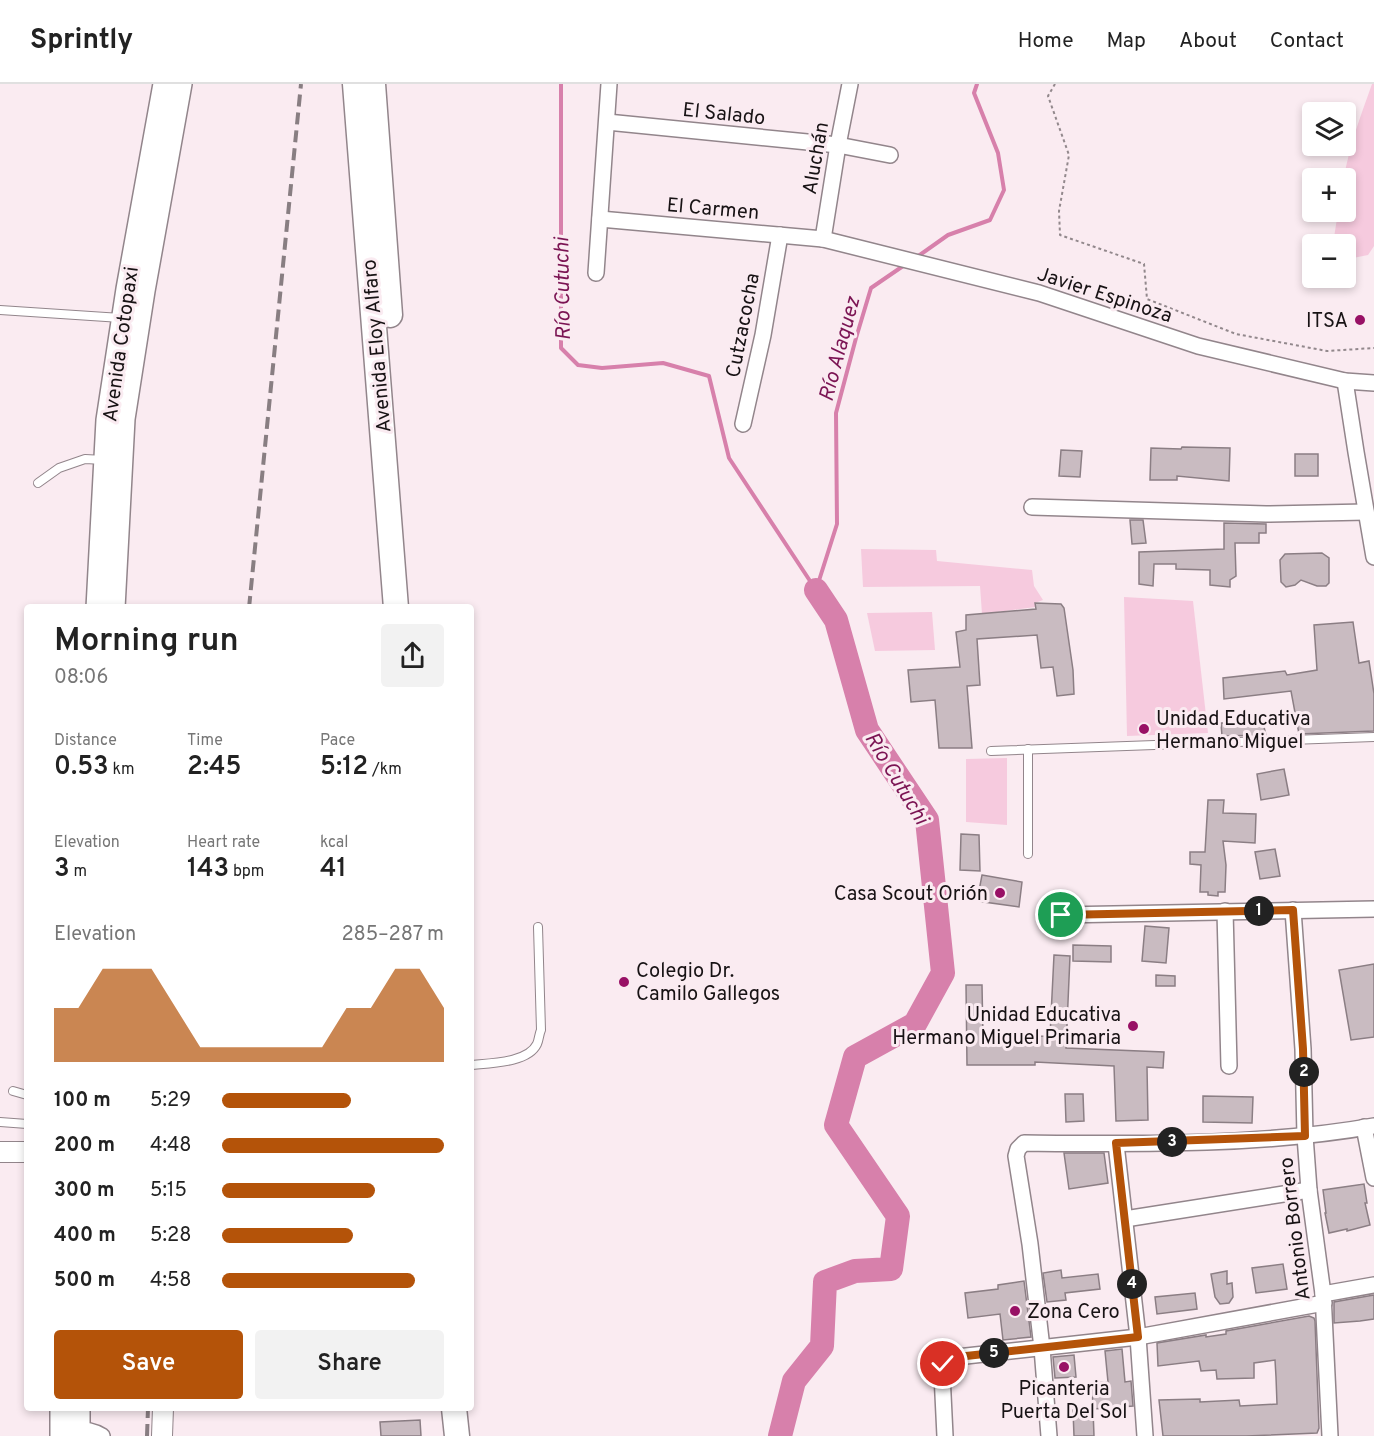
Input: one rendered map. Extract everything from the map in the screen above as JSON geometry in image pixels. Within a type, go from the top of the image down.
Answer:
[{"type":"main road","name":"Avenida Cotopaxi","points":[[97,604],[107,420],[122,319],[164,84]]},
{"type":"main road","name":"Avenida Cotopaxi","points":[[114,604],[124,419],[181,84]]},
{"type":"main road","name":"Avenida Eloy Alfaro","points":[[355,84],[396,604]]},
{"type":"main road","name":"Avenida Eloy Alfaro","points":[[373,84],[411,604]]},
{"type":"main road","points":[[454,1411],[457,1436]]},
{"type":"main road","points":[[470,1411],[472,1436]]},
{"type":"street","points":[[596,273],[609,84]]},
{"type":"street","name":"Aluchán","points":[[829,241],[838,145],[850,84]]},
{"type":"street","name":"El Salado","points":[[607,122],[838,145],[890,155]]},
{"type":"street","name":"El Carmen","points":[[600,219],[829,241]]},
{"type":"street","name":"Cutzacocha","points":[[743,424],[763,335],[780,235]]},
{"type":"street","name":"Javier Espinoza","points":[[829,241],[1039,293],[1198,346],[1346,381],[1374,383]]},
{"type":"street","points":[[1346,381],[1374,557]]},
{"type":"street","points":[[1032,507],[1266,514],[1366,512]]},
{"type":"street","points":[[1061,915],[1374,909]]},
{"type":"street","name":"Antonio Borrero","points":[[1293,910],[1303,1049],[1305,1136],[1309,1190],[1324,1299],[1330,1436]]},
{"type":"street","points":[[1225,911],[1229,1066]]},
{"type":"street","points":[[1049,1436],[1030,1244],[1016,1156],[1018,1149],[1024,1143],[1116,1143],[1305,1136],[1369,1127],[1374,1178]]},
{"type":"street","points":[[1116,1143],[1138,1337],[1145,1436]]},
{"type":"street","points":[[0,1152],[24,1152]]},
{"type":"street","points":[[1125,1219],[1309,1190]]},
{"type":"street","points":[[945,1436],[942,1374],[943,1364],[948,1358],[1138,1337],[1324,1299],[1374,1285]]},
{"type":"street","points":[[162,1436],[163,1411]]},
{"type":"street","points":[[70,1424],[102,1436]]},
{"type":"lane","points":[[0,310],[122,319]]},
{"type":"lane","points":[[38,483],[59,468],[85,459],[105,460]]},
{"type":"lane","points":[[991,751],[1374,737]]},
{"type":"lane","points":[[1028,749],[1028,854]]},
{"type":"lane","points":[[474,1065],[521,1058],[537,1045],[540,1030],[538,927]]},
{"type":"lane","points":[[13,1091],[24,1094]]},
{"type":"lane","points":[[0,1122],[24,1124]]},
{"type":"path","points":[[1055,84],[1048,96],[1069,155],[1059,211],[1060,235],[1144,264],[1147,299],[1236,334],[1327,351],[1374,348]]},
{"type":"shaded area","points":[[1372,84],[1374,84],[1374,246],[1368,255],[1356,257],[1356,234],[1335,234],[1336,222],[1356,222],[1356,168],[1346,168],[1349,156],[1356,156],[1356,131]]},
{"type":"shaded area","points":[[861,549],[936,550],[937,561],[1032,570],[1034,586],[1043,600],[1035,603],[1036,607],[982,614],[980,586],[863,587]]},
{"type":"shaded area","points":[[1124,597],[1193,601],[1208,733],[1127,736]]},
{"type":"shaded area","points":[[932,612],[935,650],[875,651],[867,613]]},
{"type":"shaded area","points":[[1007,758],[1007,825],[966,822],[966,759]]},
{"type":"building","points":[[1182,447],[1230,448],[1229,481],[1177,476],[1177,480],[1150,480],[1151,448],[1181,449]]},
{"type":"building","points":[[1061,450],[1082,451],[1080,477],[1059,476]]},
{"type":"building","points":[[1295,454],[1318,454],[1318,476],[1295,476]]},
{"type":"building","points":[[1130,520],[1143,520],[1146,543],[1132,544]]},
{"type":"building","points":[[1224,523],[1266,524],[1266,533],[1259,533],[1259,543],[1235,543],[1236,576],[1230,580],[1230,587],[1210,585],[1210,570],[1176,569],[1176,564],[1154,564],[1153,586],[1139,584],[1139,552],[1224,549]]},
{"type":"building","points":[[1322,553],[1329,558],[1329,583],[1326,586],[1317,586],[1301,580],[1295,585],[1286,587],[1281,582],[1280,560],[1285,554]]},
{"type":"building","points":[[1035,603],[1061,604],[1064,608],[1074,694],[1057,696],[1053,667],[1041,668],[1037,635],[977,639],[980,685],[967,686],[972,748],[939,748],[935,700],[911,702],[908,670],[960,667],[956,632],[966,630],[966,615],[1036,609]]},
{"type":"building","points":[[1353,622],[1359,663],[1369,661],[1374,694],[1374,731],[1299,734],[1291,691],[1224,699],[1223,678],[1285,671],[1287,675],[1317,670],[1314,625]]},
{"type":"building","points":[[1221,723],[1263,723],[1266,735],[1222,736]]},
{"type":"building","points":[[1284,769],[1289,795],[1261,800],[1257,774]]},
{"type":"building","points":[[1208,800],[1224,800],[1223,813],[1256,814],[1255,843],[1223,841],[1226,865],[1225,892],[1218,892],[1218,896],[1200,892],[1201,865],[1190,864],[1190,852],[1205,852]]},
{"type":"building","points":[[961,834],[979,835],[980,871],[960,870]]},
{"type":"building","points":[[1275,849],[1280,876],[1260,879],[1255,852]]},
{"type":"building","name":"Casa Scout Orión","points":[[982,875],[1022,882],[1019,907],[977,901]]},
{"type":"building","points":[[1145,926],[1169,928],[1166,963],[1142,961]]},
{"type":"building","points":[[1073,945],[1111,946],[1111,962],[1073,961]]},
{"type":"building","points":[[1054,955],[1070,956],[1066,1048],[1164,1052],[1163,1068],[1147,1067],[1148,1120],[1116,1121],[1114,1066],[1035,1062],[1035,1065],[967,1065],[966,985],[982,985],[983,1037],[1050,1036]]},
{"type":"building","points":[[1374,964],[1374,1037],[1351,1040],[1339,970]]},
{"type":"building","points":[[1156,975],[1175,976],[1175,986],[1156,986]]},
{"type":"building","points":[[1065,1094],[1083,1094],[1084,1121],[1066,1122]]},
{"type":"building","points":[[1203,1096],[1253,1097],[1252,1123],[1203,1122]]},
{"type":"building","points":[[1064,1153],[1104,1153],[1108,1183],[1069,1189]]},
{"type":"building","points":[[1364,1184],[1370,1225],[1329,1233],[1323,1190]]},
{"type":"building","points":[[1283,1264],[1287,1289],[1256,1293],[1252,1268]]},
{"type":"building","points":[[1061,1270],[1062,1278],[1098,1274],[1100,1289],[1065,1293],[1066,1300],[1047,1302],[1043,1273]]},
{"type":"building","points":[[1227,1271],[1227,1284],[1232,1283],[1233,1297],[1229,1303],[1220,1304],[1215,1297],[1211,1274]]},
{"type":"building","name":"Zona Cero","points":[[1024,1281],[1031,1337],[1003,1340],[1000,1314],[968,1318],[965,1293],[998,1289],[998,1285]]},
{"type":"building","points":[[1195,1293],[1197,1309],[1157,1314],[1155,1297]]},
{"type":"building","points":[[1374,1295],[1374,1319],[1334,1323],[1334,1302]]},
{"type":"building","points":[[1309,1316],[1315,1321],[1319,1428],[1317,1433],[1163,1436],[1159,1400],[1200,1399],[1200,1402],[1239,1400],[1240,1406],[1277,1404],[1275,1360],[1254,1363],[1254,1378],[1217,1379],[1216,1370],[1201,1371],[1199,1361],[1158,1366],[1157,1343],[1226,1334],[1226,1331]]},
{"type":"building","points":[[1122,1349],[1125,1382],[1131,1381],[1133,1406],[1093,1409],[1092,1383],[1108,1382],[1105,1351]]},
{"type":"building","name":"Picanteria Puerta Del Sol","points":[[1074,1355],[1076,1377],[1055,1378],[1053,1357]]},
{"type":"building","points":[[1093,1409],[1094,1436],[1074,1436],[1073,1410]]},
{"type":"building","points":[[420,1420],[421,1436],[381,1436],[380,1422]]},
{"type":"waterway","name":"Río Cutuchi","points":[[561,84],[561,348],[578,365],[602,368],[663,363],[709,376],[729,458],[816,590]]},
{"type":"waterway","name":"Río Alaquez","points":[[917,257],[948,235],[990,220],[1004,190],[998,153],[974,93],[977,84]]},
{"type":"waterway","name":"Río Alaquez","points":[[816,590],[837,524],[836,413],[856,338],[871,288],[906,264]]},
{"type":"waterway","name":"Río Cutuchi","points":[[780,1436],[794,1381],[822,1346],[825,1282],[855,1271],[891,1269],[898,1216],[836,1125],[855,1057],[915,1024],[943,973],[927,820],[867,730],[836,620],[816,590]]},
{"type":"railway","points":[[249,604],[301,84]]},
{"type":"railway","points":[[147,1436],[148,1411]]},
{"type":"place","name":"ITSA","points":[[1360,320]]},
{"type":"place","name":"Unidad Educativa Hermano Miguel","points":[[1144,729]]},
{"type":"place","name":"Casa Scout Orión","points":[[1000,893]]},
{"type":"place","name":"Colegio Dr. Camilo Gallegos","points":[[624,982]]},
{"type":"place","name":"Unidad Educativa Hermano Miguel Primaria","points":[[1133,1026]]},
{"type":"place","name":"Zona Cero","points":[[1015,1311]]},
{"type":"place","name":"Picanteria Puerta Del Sol","points":[[1064,1367]]},
{"type":"route","points":[[943,1364],[948,1358],[1138,1337],[1116,1143],[1305,1136],[1303,1049],[1293,910],[1061,915]]}]
